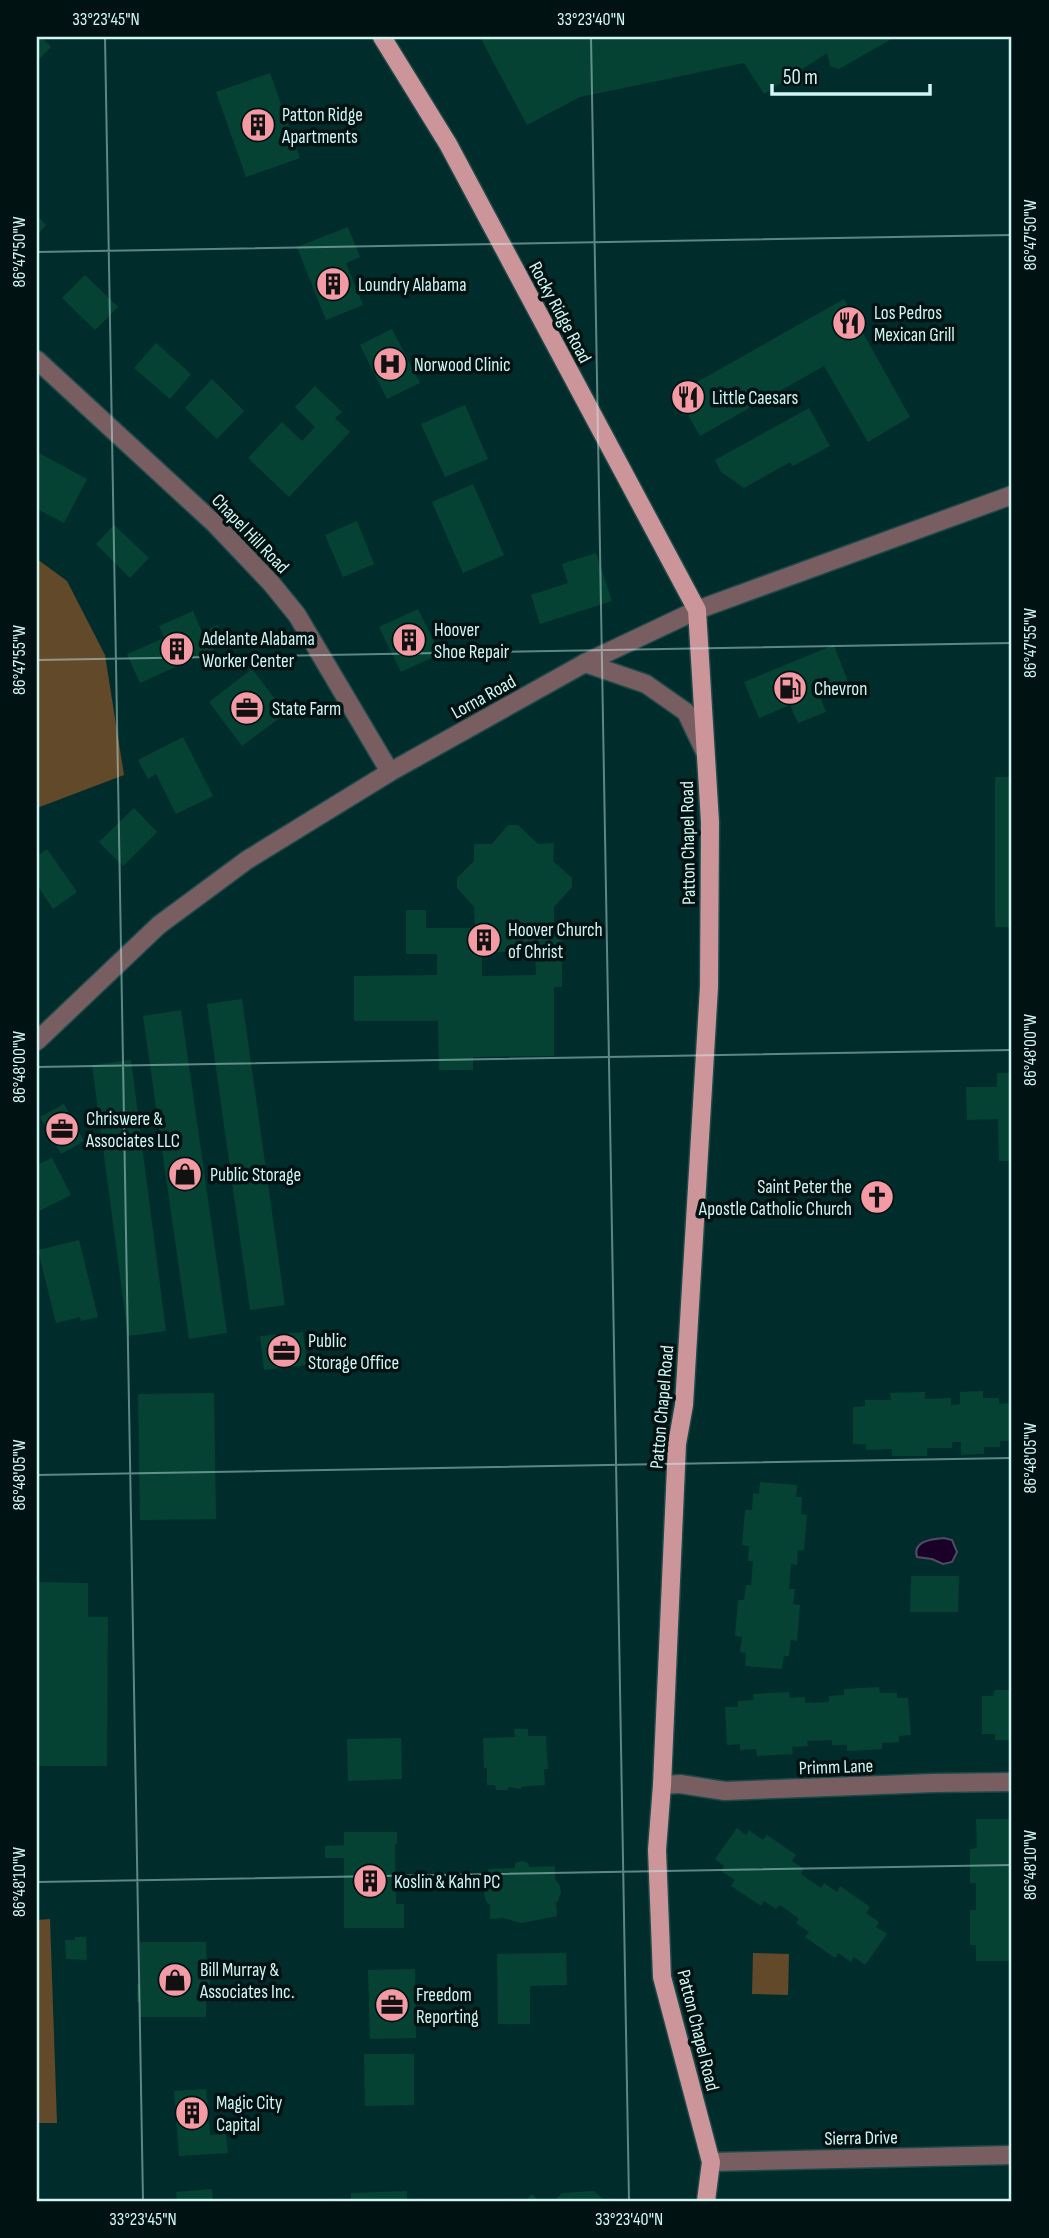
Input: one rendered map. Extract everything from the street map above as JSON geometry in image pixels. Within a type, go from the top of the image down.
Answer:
[{"type":"main road","name":"Rocky Ridge Road","points":[[382,37],[447,144],[697,610]]},
{"type":"main road","name":"Patton Chapel Road","points":[[697,610],[710,822],[709,987],[684,1405],[677,1444],[657,1850],[662,1977],[711,2162],[706,2201]]},
{"type":"street","name":"Chapel Hill Road","points":[[37,360],[215,524],[271,583],[297,615],[390,772]]},
{"type":"street","name":"Lorna Road","points":[[37,1041],[159,925],[247,860],[390,772],[585,663],[697,610],[1012,495]]},
{"type":"street","points":[[585,663],[646,684],[686,712],[706,753]]},
{"type":"street","name":"Primm Lane","points":[[662,1785],[680,1784],[725,1791],[1012,1782]]},
{"type":"street","name":"Sierra Drive","points":[[711,2162],[1012,2155]]},
{"type":"shaded area","points":[[37,559],[67,581],[105,655],[124,775],[37,808]]},
{"type":"shaded area","points":[[944,1538],[952,1540],[957,1552],[952,1562],[943,1564],[917,1557],[917,1547],[920,1544]]},
{"type":"shaded area","points":[[50,1919],[57,2123],[37,2123],[37,1920]]},
{"type":"shaded area","points":[[753,1953],[789,1954],[788,1995],[752,1994]]},
{"type":"building","points":[[37,37],[41,37],[51,47],[37,61]]},
{"type":"building","points":[[480,37],[895,37],[839,69],[830,66],[827,53],[764,94],[744,63],[580,97],[527,125]]},
{"type":"building","name":"Patton Ridge Apartments","points":[[270,73],[300,158],[246,177],[216,92]]},
{"type":"building","points":[[37,216],[46,225],[37,235]]},
{"type":"building","name":"Loundry Alabama","points":[[348,227],[360,257],[346,263],[363,305],[326,320],[297,247]]},
{"type":"building","points":[[85,275],[118,307],[95,330],[62,298]]},
{"type":"building","points":[[844,299],[910,417],[868,442],[824,366],[700,436],[676,394]]},
{"type":"building","name":"Norwood Clinic","points":[[392,329],[420,383],[387,399],[360,345]]},
{"type":"building","points":[[156,343],[191,374],[170,399],[134,368]]},
{"type":"building","points":[[212,379],[244,411],[217,439],[185,408]]},
{"type":"building","points":[[315,386],[342,412],[335,418],[350,432],[289,497],[248,458],[282,422],[302,441],[315,427],[295,407]]},
{"type":"building","points":[[465,405],[488,459],[445,477],[421,424]]},
{"type":"building","points":[[809,408],[830,446],[793,466],[790,462],[744,488],[721,472],[715,460]]},
{"type":"building","points":[[37,452],[87,479],[64,523],[37,509]]},
{"type":"building","points":[[473,484],[504,555],[463,573],[432,502]]},
{"type":"building","points":[[357,521],[374,564],[343,577],[325,535]]},
{"type":"building","points":[[114,525],[149,558],[130,578],[96,544]]},
{"type":"building","points":[[596,553],[612,601],[540,624],[531,595],[568,583],[562,564]]},
{"type":"building","name":"Hoover Shoe Repair","points":[[418,609],[440,654],[401,672],[379,627]]},
{"type":"building","name":"Adelante Alabama Worker Center","points":[[193,611],[202,632],[218,625],[226,644],[140,683],[127,654],[164,638],[159,626]]},
{"type":"building","name":"Chevron","points":[[834,645],[848,682],[819,694],[826,712],[798,723],[790,705],[759,718],[744,682]]},
{"type":"building","name":"State Farm","points":[[252,669],[286,713],[242,746],[209,702]]},
{"type":"building","points":[[183,737],[213,796],[176,814],[156,774],[148,779],[138,760]]},
{"type":"building","points":[[995,777],[1012,777],[1012,927],[995,927]]},
{"type":"building","points":[[134,808],[157,832],[123,866],[99,842]]},
{"type":"building","name":"Hoover Church of Christ","points":[[508,825],[518,825],[538,844],[554,843],[553,861],[572,878],[572,887],[554,907],[554,927],[562,927],[562,987],[554,987],[554,1056],[473,1057],[473,1070],[439,1070],[438,1021],[354,1021],[354,976],[437,975],[437,954],[406,954],[406,910],[426,910],[426,928],[475,928],[474,907],[457,888],[457,878],[474,861],[474,844],[492,844]],"holes":[[[482,952],[535,952],[536,975],[482,976]]]},
{"type":"building","points":[[47,849],[77,892],[53,909],[37,885],[37,856]]},
{"type":"building","name":"Public Storage","points":[[242,999],[285,1305],[250,1310],[207,1004]]},
{"type":"building","name":"Public Storage","points":[[181,1010],[227,1333],[189,1339],[143,1016]]},
{"type":"building","points":[[131,1060],[166,1331],[128,1336],[92,1065]]},
{"type":"building","points":[[997,1073],[1012,1073],[1012,1161],[999,1161],[998,1119],[967,1120],[966,1087],[997,1087]]},
{"type":"building","name":"Chriswere & Associates LLC","points":[[64,1104],[84,1141],[61,1154],[40,1117]]},
{"type":"building","points":[[52,1158],[71,1195],[37,1212],[37,1165]]},
{"type":"building","points":[[79,1240],[98,1317],[81,1321],[80,1317],[56,1323],[38,1250]]},
{"type":"building","name":"Public Storage Office","points":[[303,1332],[307,1365],[264,1370],[260,1336]]},
{"type":"building","points":[[983,1391],[983,1398],[999,1398],[999,1404],[1012,1403],[1012,1441],[1000,1441],[1000,1447],[984,1447],[984,1454],[961,1455],[961,1442],[952,1442],[952,1448],[927,1448],[927,1456],[892,1456],[892,1449],[866,1450],[866,1444],[853,1444],[853,1407],[865,1406],[865,1400],[891,1400],[890,1393],[925,1392],[925,1399],[951,1398],[951,1405],[960,1404],[960,1392]]},
{"type":"building","points":[[214,1393],[216,1519],[140,1520],[138,1394]]},
{"type":"building","points":[[760,1482],[797,1485],[796,1497],[802,1497],[801,1514],[807,1515],[804,1550],[798,1550],[797,1565],[791,1564],[789,1589],[795,1589],[793,1604],[800,1605],[797,1641],[791,1640],[789,1656],[784,1656],[782,1669],[745,1666],[746,1653],[740,1652],[742,1637],[735,1636],[738,1600],[744,1600],[746,1585],[751,1585],[753,1561],[748,1561],[749,1546],[742,1545],[745,1510],[752,1510],[753,1493],[759,1494]]},
{"type":"building","points":[[911,1576],[959,1576],[958,1612],[910,1612]]},
{"type":"building","points":[[37,1582],[88,1583],[88,1617],[108,1617],[107,1766],[37,1766]]},
{"type":"building","points":[[879,1687],[880,1693],[897,1693],[897,1698],[908,1698],[911,1735],[899,1736],[899,1742],[882,1743],[882,1749],[847,1751],[847,1745],[832,1745],[832,1740],[807,1741],[808,1746],[792,1747],[793,1754],[757,1756],[756,1749],[740,1750],[740,1744],[727,1745],[725,1707],[738,1707],[738,1701],[754,1700],[753,1694],[789,1692],[790,1698],[805,1697],[805,1703],[829,1702],[829,1696],[844,1695],[844,1689]]},
{"type":"building","points":[[994,1690],[1012,1690],[1012,1740],[995,1740],[995,1734],[982,1734],[982,1696],[994,1696]]},
{"type":"building","points":[[514,1729],[528,1729],[528,1736],[546,1736],[548,1769],[544,1769],[545,1785],[496,1790],[495,1785],[487,1785],[483,1738],[515,1737]]},
{"type":"building","points":[[401,1738],[402,1779],[348,1781],[347,1739]]},
{"type":"building","points":[[976,1819],[1012,1819],[1012,1961],[976,1961],[976,1945],[970,1945],[970,1910],[976,1910],[976,1883],[970,1883],[970,1849],[977,1848]]},
{"type":"building","points":[[737,1828],[746,1835],[749,1830],[763,1840],[767,1835],[796,1855],[792,1861],[804,1869],[801,1874],[821,1888],[824,1883],[837,1892],[840,1886],[870,1907],[866,1913],[879,1922],[876,1927],[887,1934],[865,1965],[854,1957],[851,1962],[838,1953],[835,1958],[805,1937],[809,1932],[796,1923],[799,1919],[780,1905],[776,1909],[764,1901],[761,1906],[731,1886],[735,1880],[721,1871],[724,1866],[715,1859]]},
{"type":"building","name":"Koslin & Kahn PC","points":[[344,1832],[397,1832],[396,1904],[404,1904],[404,1928],[344,1928],[344,1858],[325,1858],[325,1846],[344,1845]]},
{"type":"building","points":[[515,1863],[528,1863],[529,1867],[555,1866],[555,1879],[561,1892],[556,1902],[557,1916],[521,1923],[503,1918],[490,1919],[490,1905],[484,1893],[489,1883],[488,1869],[515,1868]]},
{"type":"building","points":[[75,1937],[86,1937],[87,1960],[66,1959],[65,1940],[75,1940]]},
{"type":"building","name":"Bill Murray & Associates Inc.","points":[[140,1942],[206,1942],[210,2002],[206,2002],[206,2017],[140,2017],[137,1984],[140,1984]]},
{"type":"building","points":[[566,1953],[567,1985],[530,1986],[530,2024],[498,2024],[497,1954]]},
{"type":"building","name":"Freedom Reporting","points":[[415,1969],[416,2038],[370,2039],[368,1970]]},
{"type":"building","points":[[364,2054],[414,2054],[414,2105],[365,2106]]},
{"type":"building","name":"Magic City Capital","points":[[206,2089],[210,2135],[226,2134],[228,2153],[179,2156],[174,2091]]},
{"type":"building","points":[[212,2189],[213,2201],[177,2201],[176,2192]]},
{"type":"building","points":[[407,2191],[407,2201],[351,2201],[351,2193]]},
{"type":"building","points":[[594,2191],[605,2201],[554,2201],[562,2193]]},
{"type":"building","points":[[532,2194],[539,2201],[525,2201]]},
{"type":"place","name":"Patton Ridge Apartments","points":[[258,125]]},
{"type":"place","name":"Loundry Alabama","points":[[333,284]]},
{"type":"place","name":"Los Pedros Mexican Grill","points":[[849,323]]},
{"type":"place","name":"Norwood Clinic","points":[[390,364]]},
{"type":"place","name":"Little Caesars","points":[[688,397]]},
{"type":"place","name":"Hoover Shoe Repair","points":[[409,640]]},
{"type":"place","name":"Adelante Alabama Worker Center","points":[[177,649]]},
{"type":"place","name":"Chevron","points":[[790,688]]},
{"type":"place","name":"State Farm","points":[[247,708]]},
{"type":"place","name":"Hoover Church of Christ","points":[[484,940]]},
{"type":"place","name":"Chriswere & Associates LLC","points":[[62,1129]]},
{"type":"place","name":"Public Storage","points":[[185,1174]]},
{"type":"place","name":"Saint Peter the Apostle Catholic Church","points":[[877,1197]]},
{"type":"place","name":"Public Storage Office","points":[[284,1351]]},
{"type":"place","name":"Koslin & Kahn PC","points":[[370,1881]]},
{"type":"place","name":"Bill Murray & Associates Inc.","points":[[175,1980]]},
{"type":"place","name":"Freedom Reporting","points":[[392,2005]]},
{"type":"place","name":"Magic City Capital","points":[[192,2113]]}]
